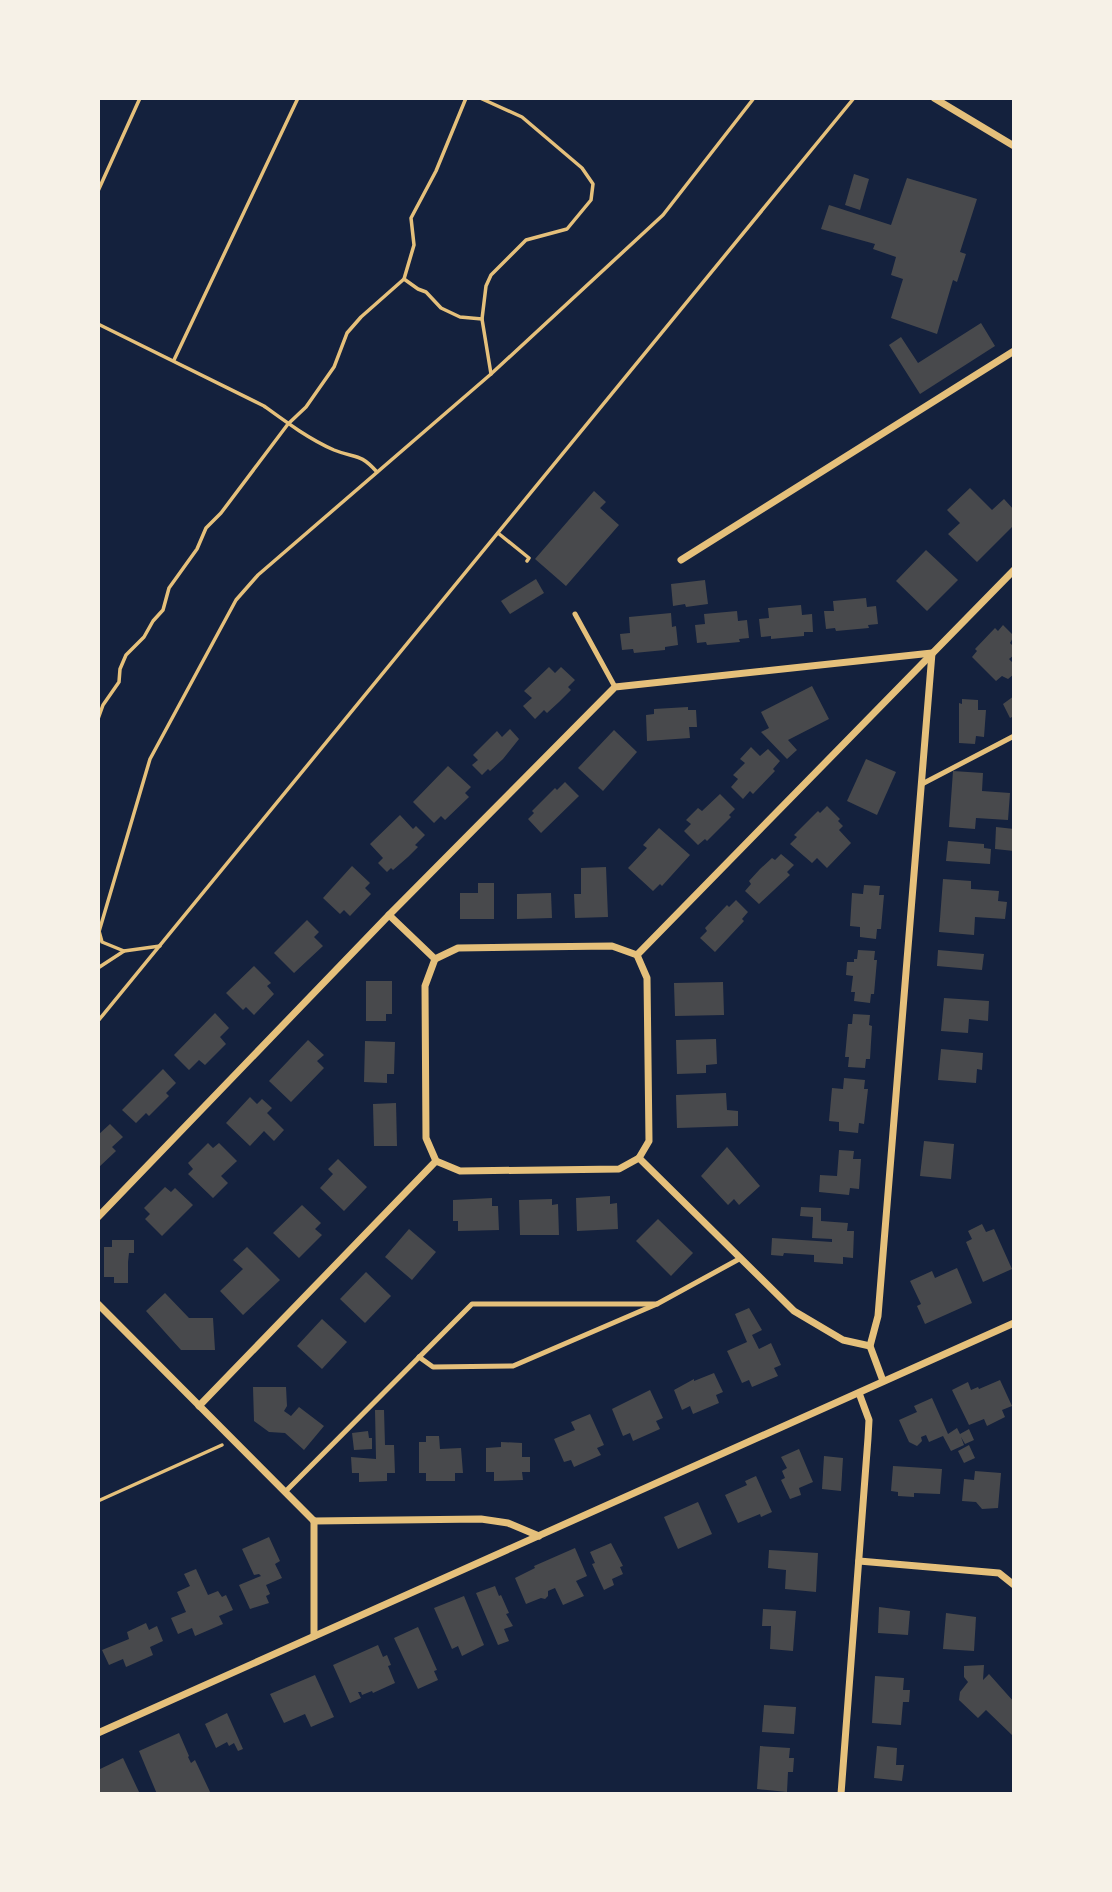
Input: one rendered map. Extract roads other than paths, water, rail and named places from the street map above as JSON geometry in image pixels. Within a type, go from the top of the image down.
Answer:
[{"type":"street","points":[[934,98],[1014,146]]},
{"type":"street","points":[[681,561],[1014,351]]},
{"type":"street","points":[[637,955],[1014,570]]},
{"type":"street","points":[[98,1217],[389,915],[615,687],[932,653]]},
{"type":"street","points":[[883,1381],[870,1346],[878,1317],[932,653]]},
{"type":"street","points":[[389,915],[435,959]]},
{"type":"street","points":[[612,946],[637,955],[647,978],[649,1141],[639,1158],[619,1169],[460,1171],[436,1161],[426,1138],[425,986],[435,959],[458,948],[612,946]]},
{"type":"street","points":[[639,1158],[794,1311],[844,1340],[870,1346]]},
{"type":"street","points":[[200,1406],[436,1161]]},
{"type":"street","points":[[98,1304],[314,1521],[314,1636]]},
{"type":"street","points":[[98,1733],[1014,1323]]},
{"type":"street","points":[[841,1794],[869,1420],[859,1392]]},
{"type":"street","points":[[314,1521],[481,1519],[508,1523],[539,1536]]},
{"type":"street","points":[[859,1561],[999,1573],[1014,1585]]},
{"type":"lane","points":[[575,614],[615,687]]},
{"type":"lane","points":[[922,784],[1014,736]]},
{"type":"lane","points":[[419,1357],[433,1367],[513,1366],[657,1304],[741,1258]]},
{"type":"lane","points":[[286,1491],[472,1304],[657,1304]]}]
